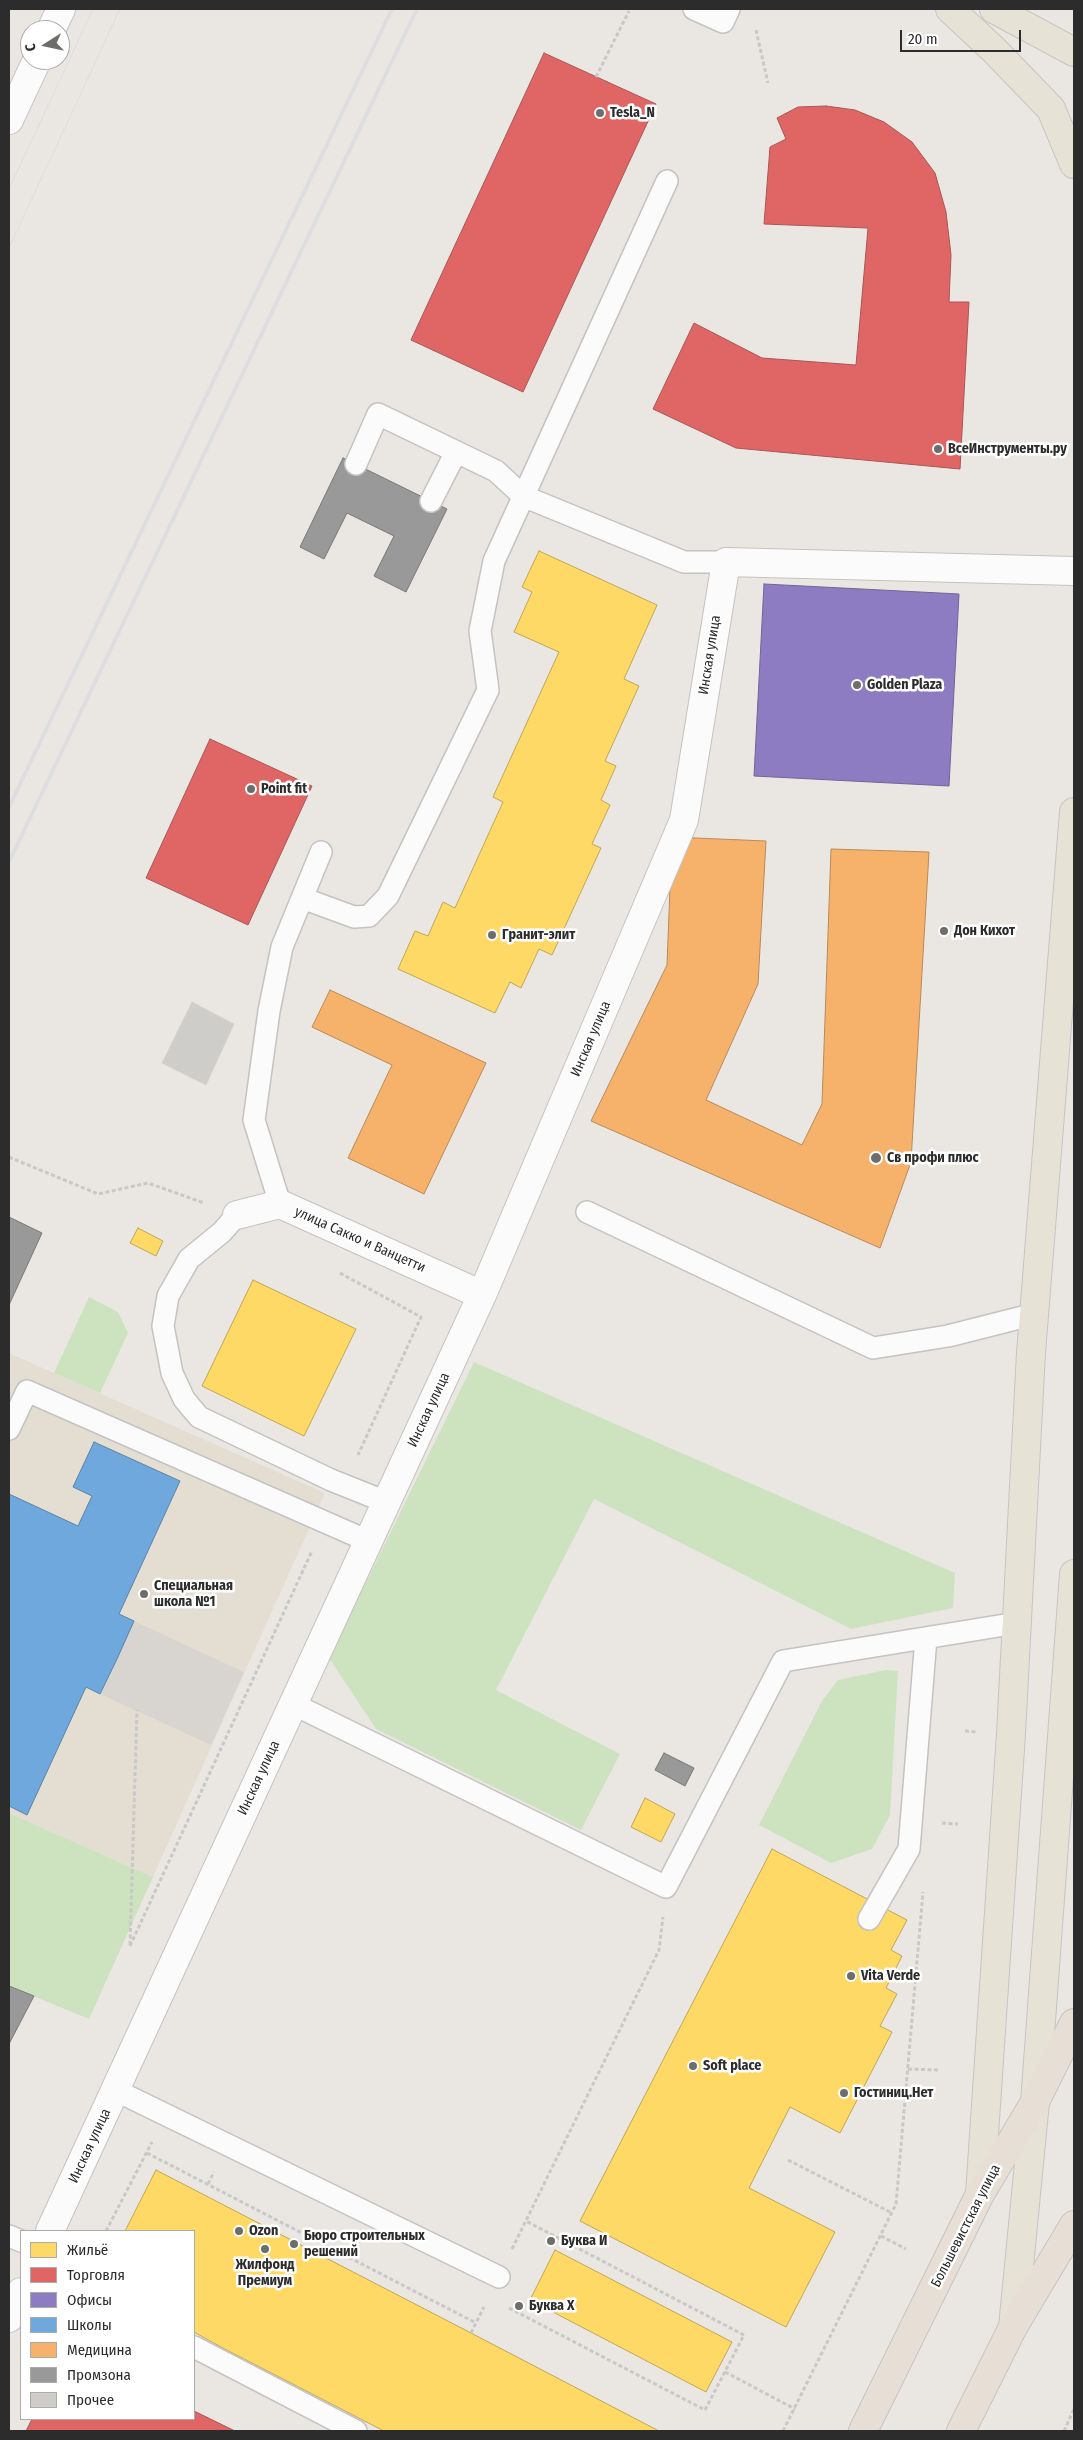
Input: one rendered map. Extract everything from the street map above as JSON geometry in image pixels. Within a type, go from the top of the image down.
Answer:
[{"type":"highway","name":"Большевистская улица","points":[[863,2431],[980,2194],[1035,2102],[1074,2023]]},
{"type":"highway","points":[[962,2431],[1013,2327],[1074,2225]]},
{"type":"main road","points":[[950,9],[994,50],[1051,109],[1074,164]]},
{"type":"main road","points":[[994,9],[1074,52]]},
{"type":"main road","points":[[980,2194],[1035,1314],[1074,812]]},
{"type":"main road","points":[[1013,2327],[1035,2102],[1074,1574]]},
{"type":"main road","points":[[1061,1736],[1074,1769]]},
{"type":"street","points":[[9,120],[32,70]]},
{"type":"street","points":[[726,562],[1074,571]]},
{"type":"street","name":"Инская улица","points":[[50,2230],[482,1295],[684,820],[726,562]]},
{"type":"street","name":"улица Сакко и Ванцетти","points":[[236,1215],[280,1204],[482,1295]]},
{"type":"street","points":[[9,2318],[20,2294]]},
{"type":"lane","points":[[694,9],[723,22],[729,9]]},
{"type":"lane","points":[[302,898],[354,917],[369,916],[388,896],[488,690],[480,631],[494,561],[667,181]]},
{"type":"lane","points":[[356,464],[378,414],[496,471],[523,496],[684,562],[726,562]]},
{"type":"lane","points":[[431,501],[456,452]]},
{"type":"lane","points":[[280,1204],[254,1120],[268,1011],[282,947],[321,852]]},
{"type":"lane","points":[[587,1212],[873,1348],[948,1336],[1035,1314]]},
{"type":"lane","points":[[236,1215],[222,1232],[189,1259],[168,1296],[163,1326],[172,1373],[184,1399],[198,1417],[344,1485],[386,1502]]},
{"type":"lane","points":[[9,1428],[27,1390],[368,1540]]},
{"type":"lane","points":[[293,1704],[666,1887],[783,1661],[1017,1623]]},
{"type":"lane","points":[[869,1919],[909,1849],[926,1638]]},
{"type":"lane","points":[[115,2090],[499,2277]]},
{"type":"lane","points":[[195,2348],[356,2431]]},
{"type":"path","points":[[596,77],[629,11]]},
{"type":"path","points":[[756,27],[768,83]]},
{"type":"path","points":[[9,1157],[98,1194],[148,1183],[236,1215]]},
{"type":"path","points":[[337,1271],[421,1318],[344,1485]]},
{"type":"path","points":[[137,1710],[130,1946],[326,1521]]},
{"type":"path","points":[[783,2431],[881,2236],[892,2212],[897,2195],[924,1882]]},
{"type":"path","points":[[471,2333],[659,1950],[666,1887]]},
{"type":"path","points":[[908,2070],[939,2070]]},
{"type":"path","points":[[107,2230],[166,2115]]},
{"type":"path","points":[[147,2153],[476,2324]]},
{"type":"path","points":[[788,2160],[892,2212]]},
{"type":"path","points":[[208,2184],[211,2179]]},
{"type":"path","points":[[489,2298],[705,2410],[744,2335],[526,2221]]},
{"type":"path","points":[[881,2236],[906,2249]]},
{"type":"path","points":[[724,2372],[795,2409]]},
{"type":"path","points":[[1064,2431],[1074,2410]]},
{"type":"shaded area","name":"Специальная школа №1","points":[[9,1353],[325,1493],[153,1877],[9,1813]]},
{"type":"shaded area","points":[[134,1621],[244,1672],[211,1745],[100,1694]]},
{"type":"green space","points":[[89,1297],[118,1312],[128,1333],[100,1393],[54,1373]]},
{"type":"green space","points":[[474,1362],[955,1573],[953,1608],[851,1629],[594,1499],[496,1690],[620,1754],[581,1830],[376,1729],[329,1658]]},
{"type":"green space","points":[[886,1670],[898,1671],[890,1815],[872,1849],[831,1863],[759,1825],[822,1701],[838,1680]]},
{"type":"green space","points":[[9,1813],[153,1877],[89,2019],[9,1986]]},
{"type":"building: Жильё","points":[[539,551],[657,605],[624,679],[639,686],[605,761],[616,766],[601,800],[610,805],[592,844],[601,848],[552,955],[539,949],[521,988],[510,982],[495,1013],[398,969],[415,931],[428,936],[443,902],[455,908],[503,802],[493,797],[559,652],[514,632],[532,592],[522,587]]},
{"type":"building: Жильё","points":[[138,1228],[163,1241],[156,1256],[130,1243]]},
{"type":"building: Жильё","points":[[253,1280],[356,1329],[304,1436],[202,1386]]},
{"type":"building: Жильё","points":[[645,1798],[675,1814],[661,1842],[631,1827]]},
{"type":"building: Жильё","points":[[772,1849],[907,1920],[891,1950],[902,1956],[886,1988],[897,1994],[880,2026],[892,2032],[840,2133],[790,2107],[749,2188],[835,2232],[786,2327],[580,2221]]},
{"type":"building: Жильё","points":[[156,2170],[659,2431],[384,2431],[195,2333],[195,2230],[126,2230]]},
{"type":"building: Жильё","points":[[555,2250],[732,2342],[706,2392],[530,2300]]},
{"type":"building: Торговля","points":[[544,53],[656,104],[523,392],[411,340]]},
{"type":"building: Торговля","points":[[826,106],[855,110],[884,122],[912,142],[935,173],[946,212],[951,255],[949,302],[969,302],[960,469],[736,448],[653,409],[694,323],[762,358],[856,365],[868,228],[764,224],[770,147],[786,139],[777,118],[798,107]]},
{"type":"building: Торговля","points":[[210,739],[312,786],[248,925],[146,878]]},
{"type":"building: Торговля","points":[[195,2411],[235,2431],[26,2431],[32,2420],[195,2420]]},
{"type":"building: Офисы","name":"Golden Plaza","points":[[764,584],[959,594],[949,786],[754,776]]},
{"type":"building: Школы","points":[[94,1442],[180,1481],[119,1614],[134,1621],[117,1659],[100,1694],[86,1687],[27,1815],[9,1806],[9,1494],[78,1526],[92,1496],[73,1487]]},
{"type":"building: Медицина","points":[[672,837],[766,841],[758,984],[706,1100],[802,1145],[822,1104],[831,849],[929,852],[911,1162],[880,1248],[591,1121],[667,965]]},
{"type":"building: Медицина","points":[[330,990],[486,1063],[424,1194],[348,1158],[392,1065],[312,1027]]},
{"type":"building: Промзона","points":[[343,458],[447,509],[406,592],[374,576],[394,536],[347,513],[324,559],[300,547]]},
{"type":"building: Промзона","points":[[9,1217],[42,1233],[9,1305]]},
{"type":"building: Промзона","points":[[664,1753],[694,1768],[685,1786],[655,1770]]},
{"type":"building: Промзона","points":[[9,1986],[34,1996],[9,2044]]},
{"type":"building: Прочее","points":[[192,1002],[234,1024],[206,1085],[162,1063]]},
{"type":"tram line","points":[[9,189],[93,9]]},
{"type":"tram line","points":[[9,248],[120,9]]},
{"type":"railway","points":[[9,807],[392,9]]},
{"type":"railway","points":[[9,862],[417,9]]},
{"type":"place","name":"Tesla_N","points":[[600,113]]},
{"type":"place","name":"ВсеИнструменты.ру","points":[[938,449]]},
{"type":"place","name":"Golden Plaza","points":[[857,685]]},
{"type":"place","name":"Point fit","points":[[251,789]]},
{"type":"place","name":"Дон Кихот","points":[[944,931]]},
{"type":"place","name":"Гранит-элит","points":[[492,935]]},
{"type":"place","name":"Св профи плюс","points":[[876,1158]]},
{"type":"place","name":"Специальная школа №1","points":[[144,1594]]},
{"type":"place","name":"Vita Verde","points":[[851,1976]]},
{"type":"place","name":"Soft place","points":[[693,2066]]},
{"type":"place","name":"Гостиниц.Нет","points":[[844,2093]]},
{"type":"place","name":"Ozon","points":[[239,2231]]},
{"type":"place","name":"Буква И","points":[[551,2241]]},
{"type":"place","name":"Бюро строительных решений","points":[[294,2244]]},
{"type":"place","name":"Жилфонд Премиум","points":[[265,2249]]},
{"type":"place","name":"Буква Х","points":[[519,2306]]}]
